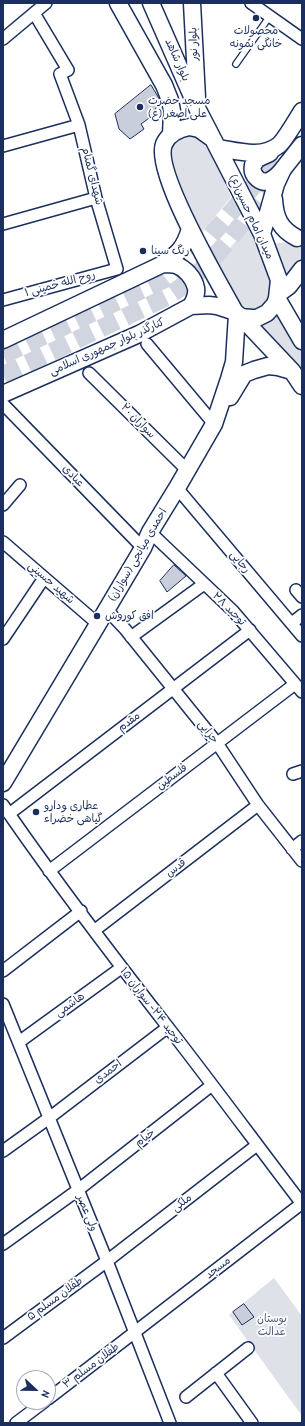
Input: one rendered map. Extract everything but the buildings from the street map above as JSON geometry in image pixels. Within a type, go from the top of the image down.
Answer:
[{"type":"main road","points":[[118,3],[164,84],[170,100],[172,111],[171,135]]},
{"type":"main road","name":"بلوار شاهد","points":[[151,3],[198,110],[215,143]]},
{"type":"main road","name":"بلوار نور","points":[[192,3],[198,110]]},
{"type":"main road","points":[[302,111],[279,145],[270,153],[257,159],[252,165],[252,170],[258,180],[263,182],[271,180],[283,169],[302,145]]},
{"type":"main road","points":[[279,145],[264,152],[254,154],[215,143],[199,129],[189,127],[179,129],[171,135],[164,143],[162,154],[165,166],[190,229],[238,314],[292,371],[302,386]]},
{"type":"main road","name":"میدان امام حسین(ع)","points":[[215,143],[262,236],[279,280],[278,296]]},
{"type":"main road","points":[[283,169],[276,184],[262,236],[300,238]]},
{"type":"main road","points":[[274,195],[277,219],[290,234],[300,238]]},
{"type":"main road","points":[[3,340],[163,264],[180,252],[184,246],[190,229]]},
{"type":"main road","points":[[163,264],[176,265],[192,278],[196,288],[195,298],[191,306]]},
{"type":"main road","points":[[238,314],[252,318],[262,316],[272,308],[278,296],[289,286],[302,269]]},
{"type":"main road","points":[[278,296],[302,341]]},
{"type":"main road","name":"کنارگذر بلوار جمهوری اسلامی","points":[[3,394],[139,334],[191,306],[218,306],[238,314]]},
{"type":"main road","name":"احمدی میانجی (سواران)","points":[[3,783],[143,548],[150,532],[214,424],[230,379],[234,362],[238,314]]},
{"type":"main road","points":[[214,424],[244,374],[268,366],[292,371]]},
{"type":"street","points":[[3,39],[46,3]]},
{"type":"street","points":[[251,3],[302,39]]},
{"type":"street","name":"شهدای گمنام","points":[[34,13],[68,70],[60,74],[79,126],[96,198],[117,269]]},
{"type":"street","points":[[3,146],[79,126]]},
{"type":"street","points":[[3,224],[96,198]]},
{"type":"street","name":"روح الله خمینی ۱","points":[[3,300],[117,269]]},
{"type":"street","points":[[147,344],[214,424]]},
{"type":"street","name":"سواران ۲۰","points":[[89,373],[187,470]]},
{"type":"street","name":"عبادی","points":[[3,404],[143,548]]},
{"type":"street","points":[[3,505],[20,485]]},
{"type":"street","name":"رجایی","points":[[177,488],[302,636]]},
{"type":"street","name":"توحید ۲۸","points":[[150,532],[233,611],[299,688]]},
{"type":"street","name":"شهید حسینی","points":[[3,542],[98,624]]},
{"type":"street","points":[[3,639],[44,578]]},
{"type":"street","points":[[131,637],[204,584]]},
{"type":"street","name":"جزایی","points":[[106,609],[174,688],[217,743],[258,805],[302,861]]},
{"type":"street","points":[[292,623],[302,615]]},
{"type":"street","name":"مقدم","points":[[6,810],[174,688],[250,630]]},
{"type":"street","name":"فلسطین","points":[[49,871],[217,743],[299,688]]},
{"type":"street","name":"قدس","points":[[95,930],[258,805]]},
{"type":"street","name":"توحید ۲۴- سواران ۱۵","points":[[6,810],[49,871],[95,930],[121,968],[168,1027],[302,1204]]},
{"type":"street","points":[[292,849],[302,841]]},
{"type":"street","points":[[3,971],[81,911]]},
{"type":"street","name":"هاشمی","points":[[19,1042],[121,968]]},
{"type":"street","name":"ولی عصر","points":[[3,1004],[107,1261],[167,1421]]},
{"type":"street","name":"احمدی","points":[[3,1151],[49,1118],[168,1027]]},
{"type":"street","name":"خیام","points":[[3,1244],[78,1190],[212,1085]]},
{"type":"street","name":"ملکی","points":[[107,1261],[257,1145]]},
{"type":"street","name":"مسجد","points":[[135,1333],[302,1204]]},
{"type":"street","name":"طفلان مسلم ۵","points":[[3,1338],[107,1261]]},
{"type":"street","name":"طفلان مسلم ۳","points":[[56,1393],[135,1333]]},
{"type":"street","points":[[186,1397],[248,1348]]},
{"type":"street","points":[[216,1373],[252,1423]]},
{"type":"street","points":[[16,1423],[33,1410]]},
{"type":"lane","points":[[236,64],[270,16]]},
{"type":"green space","points":[[187,136],[196,136],[209,145],[231,197],[201,234],[176,178],[171,156],[173,144],[179,139]]},
{"type":"green space","points":[[249,225],[273,283],[270,300],[257,308],[242,310],[216,265]]},
{"type":"green space","points":[[302,242],[302,263],[290,282],[274,243]]},
{"type":"green space","points":[[281,310],[302,353],[302,376],[254,328],[271,320]]},
{"type":"green space","name":"بوستان عدالت","points":[[274,1278],[302,1316],[302,1416],[229,1315]]},
{"type":"tunnel","points":[[3,355],[165,279],[190,260],[269,168],[295,134]]},
{"type":"tunnel","points":[[3,375],[167,297],[184,285],[200,271],[229,240],[280,171]]},
{"type":"place","name":"محصولات خانگی نمونه","points":[[256,18]]},
{"type":"place","name":"مسجد حضرت علی اصغر (ع)","points":[[140,107]]},
{"type":"place","name":"رنگ سینا","points":[[143,251]]},
{"type":"place","name":"افق کوروش","points":[[97,616]]},
{"type":"place","name":"عطاری ودارو گیاهی خضراء","points":[[36,812]]}]
